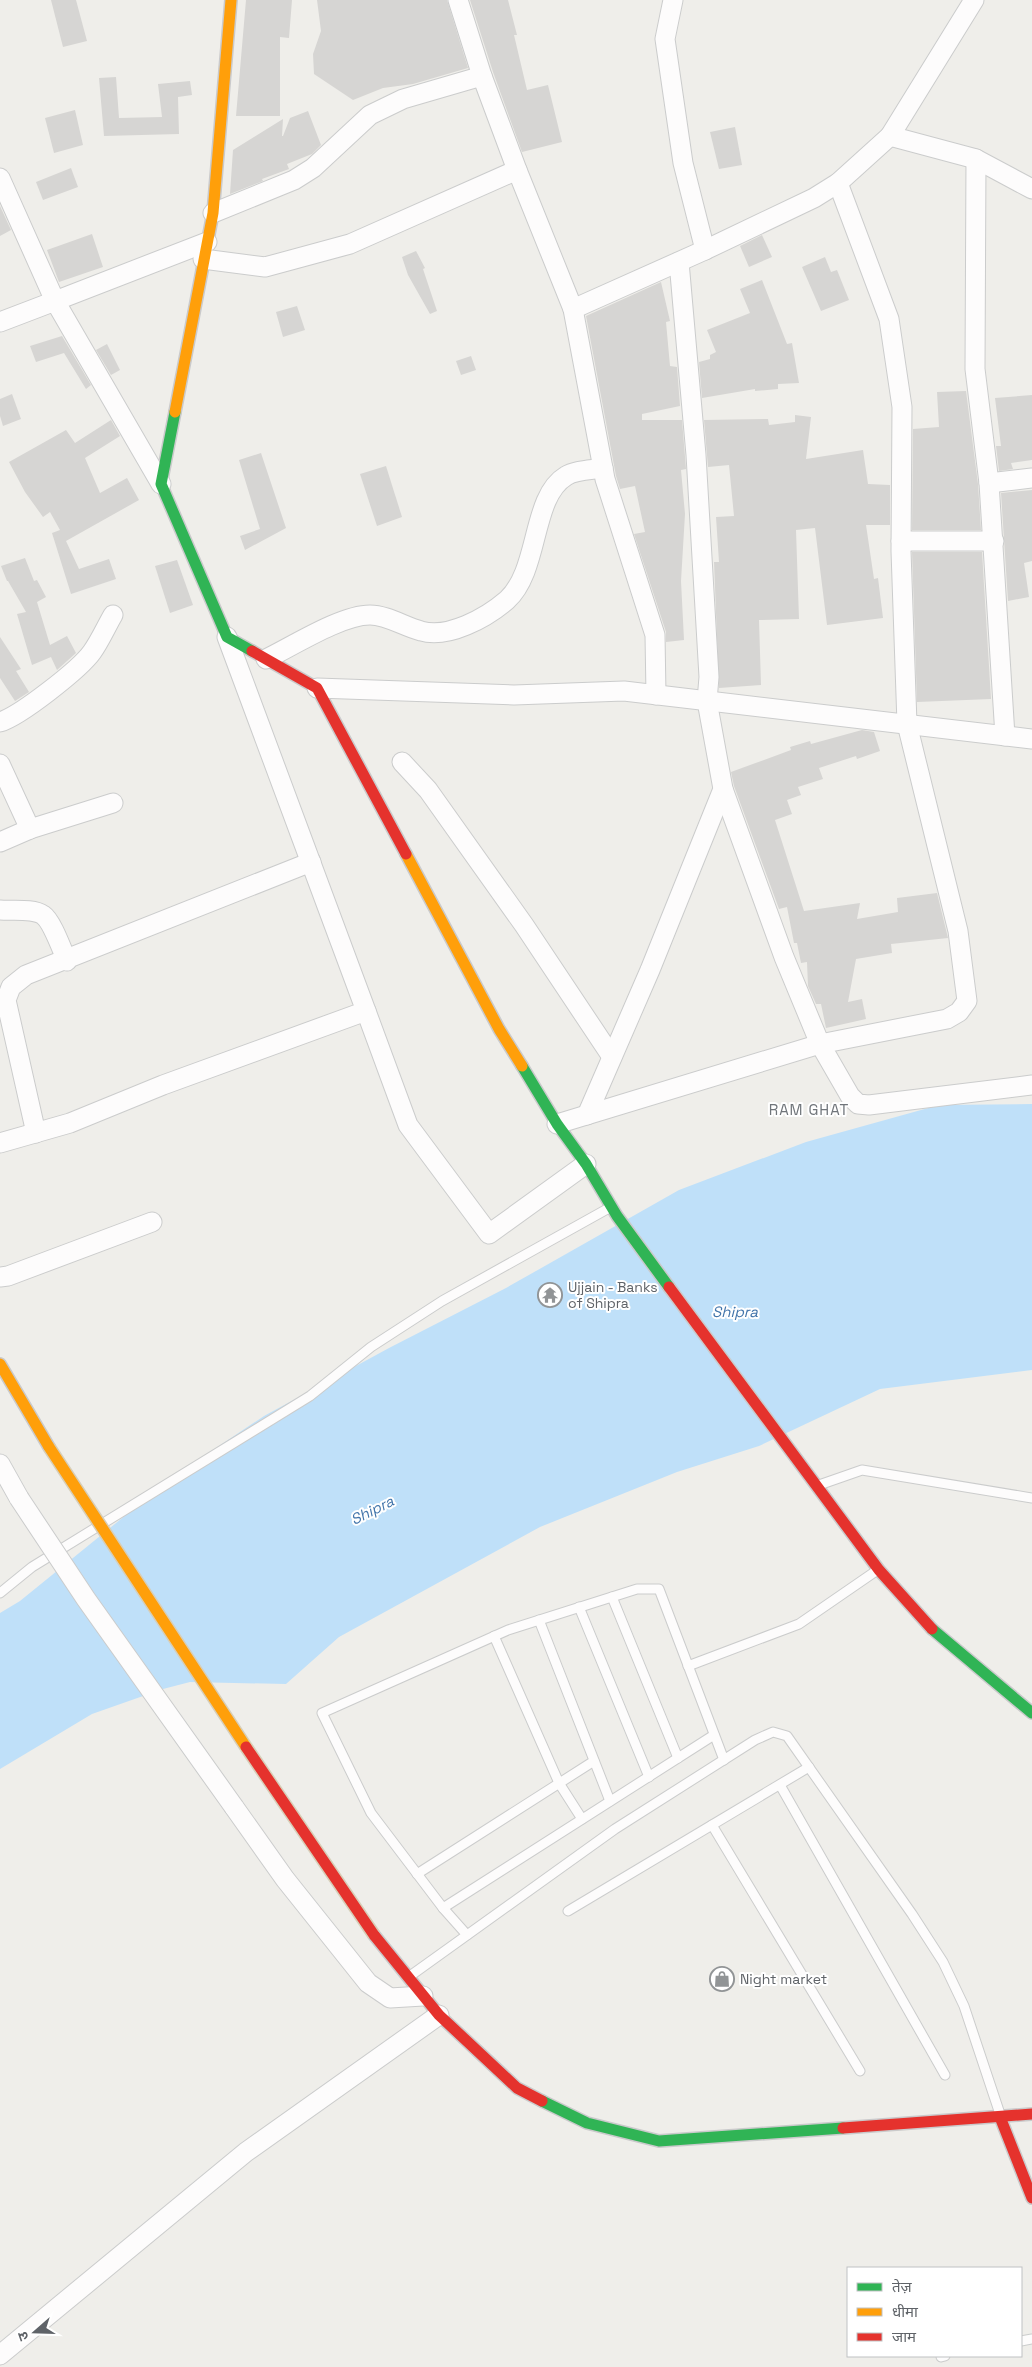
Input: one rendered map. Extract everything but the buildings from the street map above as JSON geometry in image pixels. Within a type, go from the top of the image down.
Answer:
[{"type":"main road","points":[[231,0],[213,213],[161,484],[227,637],[317,688],[499,1029],[614,1211],[879,1570],[924,1622],[1032,1713]]},
{"type":"main road","points":[[0,1364],[49,1447],[228,1722],[374,1935],[438,2016],[517,2088],[587,2123],[659,2141],[1032,2114]]},
{"type":"main road","points":[[1000,2117],[1032,2198]]},
{"type":"street","points":[[458,0],[482,76],[517,170],[573,309],[603,468],[655,635],[656,695]]},
{"type":"street","points":[[673,0],[665,39],[683,163],[705,250]]},
{"type":"street","points":[[573,309],[705,250],[814,198],[838,183],[890,136],[974,0]]},
{"type":"street","points":[[213,213],[294,180],[313,168],[370,115],[403,99],[482,76]]},
{"type":"street","points":[[890,136],[976,160],[1032,189]]},
{"type":"street","points":[[976,160],[975,369],[994,541],[1005,736]]},
{"type":"street","points":[[0,322],[205,251],[265,267],[350,244],[517,170]]},
{"type":"street","points":[[0,178],[55,302],[161,484]]},
{"type":"street","points":[[558,1124],[820,1044],[947,1019],[959,1012],[967,1001],[958,931],[907,724],[902,542],[902,407],[889,319],[838,183]]},
{"type":"street","points":[[679,262],[696,455],[709,677],[706,701],[722,788],[784,957],[820,1044],[850,1096],[858,1104],[869,1105],[1032,1085]]},
{"type":"street","points":[[266,659],[344,620],[371,615],[422,631],[436,633],[475,622],[507,599],[521,582],[550,490],[567,475],[603,468]]},
{"type":"street","points":[[989,483],[1032,478]]},
{"type":"street","points":[[902,542],[994,541]]},
{"type":"street","points":[[0,722],[15,715],[78,668],[92,652],[113,615]]},
{"type":"street","points":[[227,637],[408,1125],[489,1234],[586,1164]]},
{"type":"street","points":[[317,688],[514,695],[624,691],[1032,740]]},
{"type":"street","points":[[402,762],[428,790],[524,925],[612,1057]]},
{"type":"street","points":[[0,764],[30,829]]},
{"type":"street","points":[[587,1115],[722,788]]},
{"type":"street","points":[[0,842],[30,829],[113,803]]},
{"type":"street","points":[[36,1133],[6,1000],[11,987],[26,975],[67,961],[311,862]]},
{"type":"street","points":[[0,910],[34,912],[44,915],[67,961]]},
{"type":"street","points":[[0,1143],[70,1123],[163,1085],[366,1011]]},
{"type":"street","points":[[0,1277],[8,1276],[152,1222]]},
{"type":"street","points":[[0,1464],[19,1498],[86,1599],[285,1879],[368,1983],[390,1998],[423,1996]]},
{"type":"street","points":[[0,2354],[246,2152],[438,2016]]},
{"type":"lane","points":[[0,1593],[32,1568],[310,1396],[372,1347],[442,1301],[614,1211]]},
{"type":"lane","points":[[817,1486],[862,1470],[1032,1498]]},
{"type":"lane","points":[[688,1666],[799,1624],[879,1570]]},
{"type":"lane","points":[[467,1935],[443,1908],[371,1813],[322,1713],[494,1636],[637,1589],[659,1589],[724,1760]]},
{"type":"lane","points":[[612,1597],[678,1758]]},
{"type":"lane","points":[[579,1607],[649,1777]]},
{"type":"lane","points":[[538,1620],[610,1801]]},
{"type":"lane","points":[[494,1636],[559,1783],[582,1819]]},
{"type":"lane","points":[[408,1978],[615,1829],[755,1740],[773,1732],[786,1736],[809,1767],[943,1962],[964,2006],[1000,2117]]},
{"type":"lane","points":[[443,1908],[714,1735]]},
{"type":"lane","points":[[417,1874],[594,1761]]},
{"type":"lane","points":[[568,1911],[809,1767]]},
{"type":"lane","points":[[780,1785],[945,2075]]},
{"type":"lane","points":[[712,1825],[860,2071]]},
{"type":"water","name":"Shipra","points":[[1032,1104],[1032,1370],[880,1389],[759,1446],[677,1472],[540,1527],[339,1637],[286,1684],[190,1682],[163,1689],[92,1714],[0,1769],[0,1613],[20,1601],[174,1476],[264,1416],[389,1348],[506,1288],[679,1190],[806,1142],[939,1105]]},
{"type":"traffic: fast","points":[[175,412],[161,484],[227,637],[252,651]]},
{"type":"traffic: fast","points":[[522,1066],[557,1124],[586,1164],[617,1216],[669,1287]]},
{"type":"traffic: fast","points":[[932,1629],[1032,1713]]},
{"type":"traffic: fast","points":[[542,2101],[587,2123],[659,2141],[843,2128]]},
{"type":"traffic: slow","points":[[175,412],[213,213],[231,0]]},
{"type":"traffic: slow","points":[[406,854],[499,1029],[522,1066]]},
{"type":"traffic: slow","points":[[0,1364],[49,1447]]},
{"type":"traffic: slow","points":[[49,1447],[246,1747]]},
{"type":"traffic: jam","points":[[252,651],[317,688],[406,854]]},
{"type":"traffic: jam","points":[[669,1287],[879,1570],[932,1629]]},
{"type":"traffic: jam","points":[[246,1747],[374,1935]]},
{"type":"traffic: jam","points":[[374,1935],[439,2015],[517,2088],[542,2101]]},
{"type":"traffic: jam","points":[[843,2128],[1032,2114]]},
{"type":"traffic: jam","points":[[1000,2117],[1032,2198]]},
{"type":"place","name":"Ujjain - Banks of Shipra","points":[[550,1295]]},
{"type":"place","name":"Night market","points":[[722,1979]]},
{"type":"district","name":"RAM GHAT","points":[[809,1109]]}]
